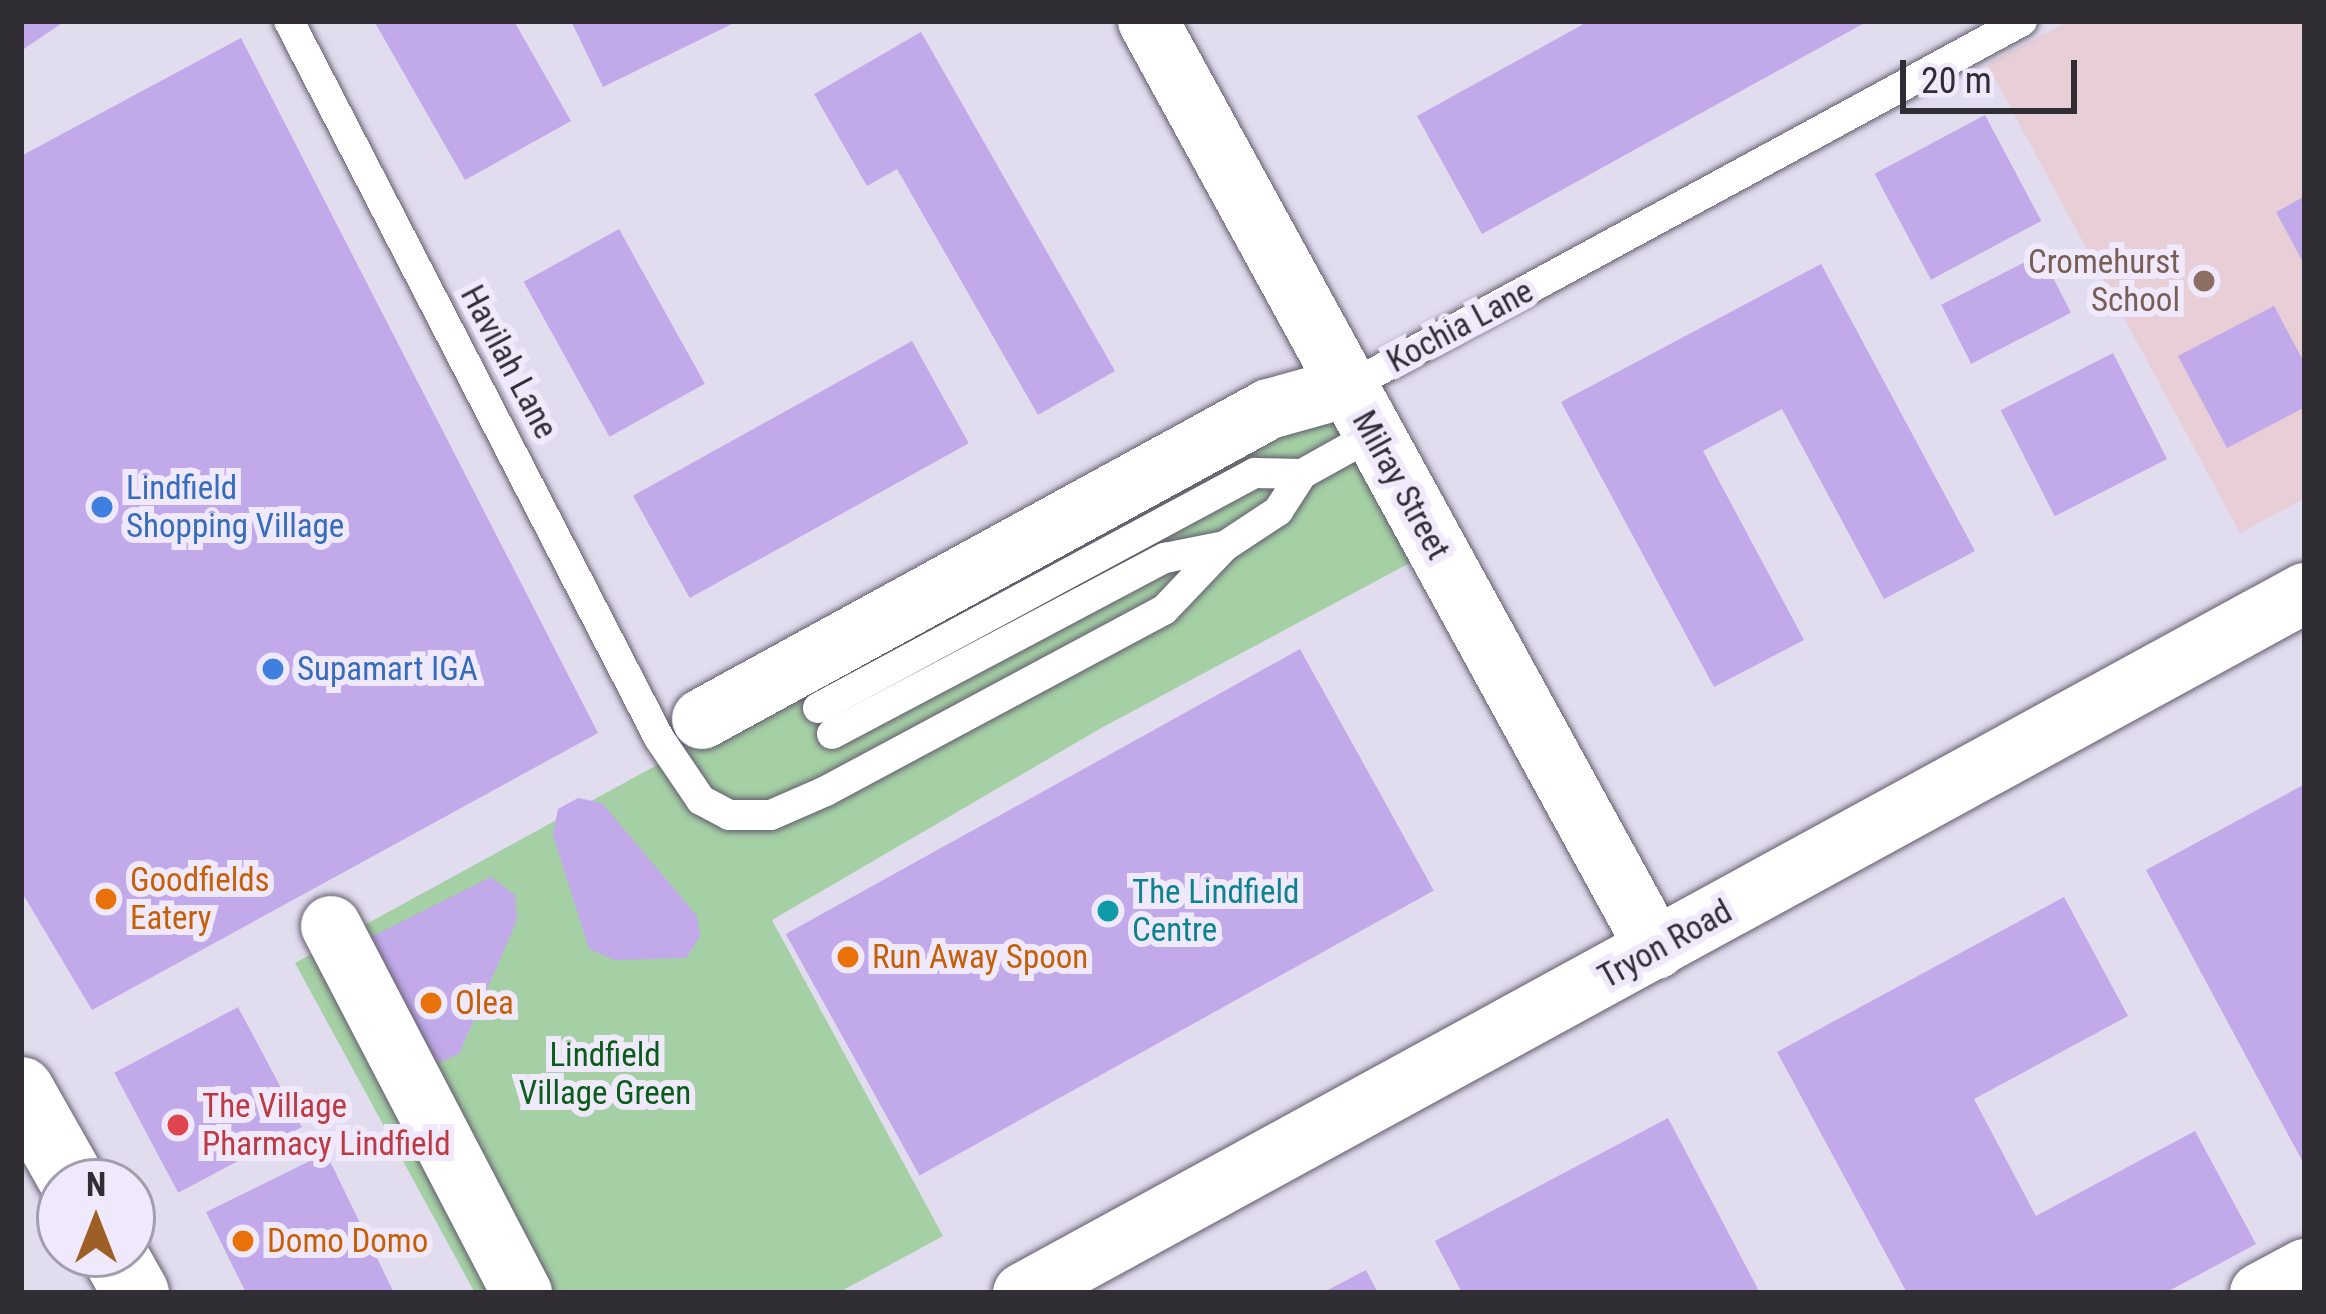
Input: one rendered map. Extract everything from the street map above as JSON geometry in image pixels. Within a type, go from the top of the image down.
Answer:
[{"type":"street","name":"Milray Street","points":[[1148,21],[1656,949]]},
{"type":"street","name":"Kochia Lane","points":[[681,728],[1269,410],[1361,410]]},
{"type":"street","name":"Tryon Road","points":[[1023,1293],[2305,593]]},
{"type":"street","points":[[331,926],[522,1293]]},
{"type":"street","points":[[21,1090],[59,1158]]},
{"type":"street","points":[[2260,1293],[2305,1268]]},
{"type":"lane","name":"Havilah Lane","points":[[289,21],[681,728],[701,800],[729,815],[771,815],[1164,610],[1225,546]]},
{"type":"lane","name":"Kochia Lane","points":[[1361,410],[2022,21]]},
{"type":"lane","points":[[1302,474],[1255,473],[825,721],[1165,558],[1225,546],[1277,511],[1302,474],[1361,410]]},
{"type":"shaded area","name":"Cromehurst School","points":[[2069,21],[2305,21],[2305,498],[2240,533],[1987,64]]},
{"type":"green space","name":"Lindfield Village Green","points":[[1348,387],[1436,549],[1103,727],[772,920],[943,1236],[838,1293],[475,1293],[295,963]]},
{"type":"building","points":[[21,21],[65,21],[21,51]]},
{"type":"building","points":[[374,21],[514,21],[571,121],[465,180]]},
{"type":"building","points":[[571,21],[738,21],[603,87]]},
{"type":"building","points":[[1589,21],[1868,21],[1482,234],[1417,116]]},
{"type":"building","points":[[921,32],[1115,371],[1038,415],[897,169],[867,186],[814,94]]},
{"type":"building","points":[[241,38],[598,733],[92,1010],[21,891],[21,156]]},
{"type":"building","points":[[1985,115],[2041,221],[1931,280],[1875,174]]},
{"type":"building","points":[[2305,196],[2305,266],[2276,212]]},
{"type":"building","points":[[619,229],[705,384],[609,437],[524,282]]},
{"type":"building","points":[[2041,254],[2071,313],[1971,364],[1941,305]]},
{"type":"building","points":[[1821,264],[1975,551],[1884,599],[1782,409],[1703,451],[1804,640],[1714,687],[1561,402]]},
{"type":"building","points":[[2274,306],[2305,364],[2305,407],[2227,448],[2178,356]]},
{"type":"building","points":[[912,341],[969,443],[690,598],[633,496]]},
{"type":"building","points":[[2113,353],[2167,459],[2055,516],[2001,410]]},
{"type":"building","name":"The Lindfield Centre","points":[[1300,649],[1434,890],[920,1175],[786,934]]},
{"type":"building","points":[[2305,784],[2305,1166],[2146,870]]},
{"type":"building","points":[[578,798],[602,803],[697,916],[700,936],[686,958],[615,960],[589,949],[553,835],[558,809]]},
{"type":"building","name":"Olea","points":[[491,877],[515,895],[517,920],[459,1054],[427,1068],[355,945]]},
{"type":"building","points":[[2064,897],[2128,1016],[1974,1099],[2036,1216],[2195,1131],[2256,1244],[2165,1293],[1907,1293],[1777,1052]]},
{"type":"building","points":[[238,1007],[302,1127],[178,1193],[114,1073]]},
{"type":"building","points":[[1668,1118],[1760,1293],[1462,1293],[1435,1241]]},
{"type":"building","points":[[326,1153],[394,1293],[246,1293],[206,1212]]},
{"type":"building","points":[[1366,1270],[1378,1293],[1322,1293]]},
{"type":"place","name":"Cromehurst School","points":[[2204,281]]},
{"type":"place","name":"Lindfield Shopping Village","points":[[102,507]]},
{"type":"place","name":"Supamart IGA","points":[[273,669]]},
{"type":"place","name":"Goodfields Eatery","points":[[106,899]]},
{"type":"place","name":"The Lindfield Centre","points":[[1108,911]]},
{"type":"place","name":"Run Away Spoon","points":[[848,957]]},
{"type":"place","name":"Olea","points":[[431,1003]]},
{"type":"place","name":"The Village Pharmacy Lindfield","points":[[178,1125]]},
{"type":"place","name":"Domo Domo","points":[[243,1241]]}]
